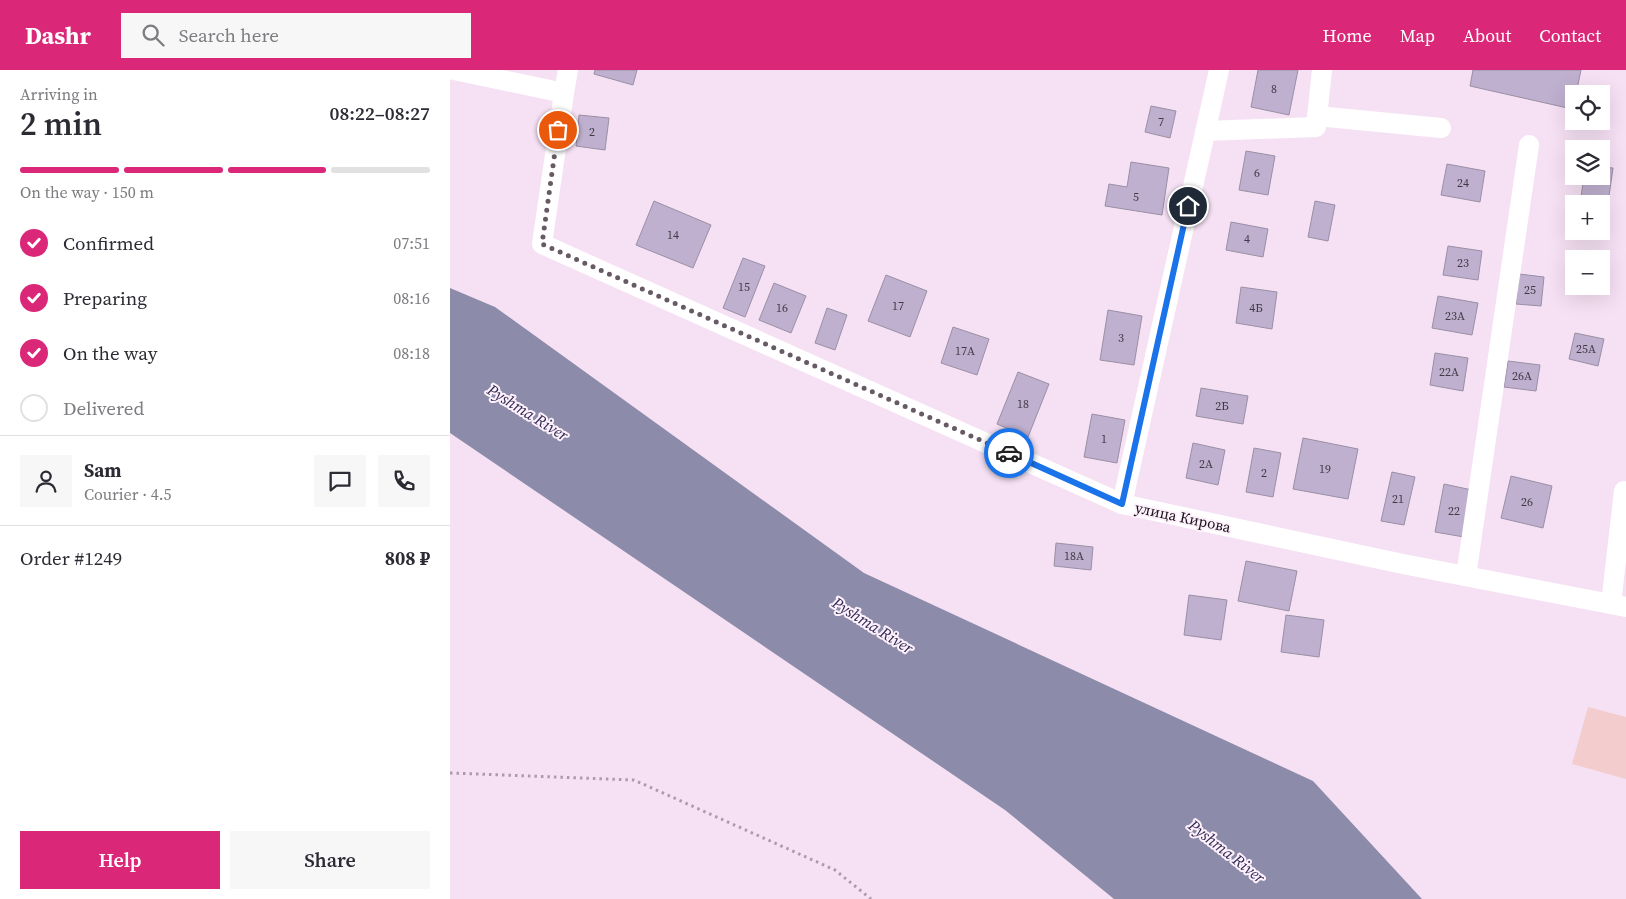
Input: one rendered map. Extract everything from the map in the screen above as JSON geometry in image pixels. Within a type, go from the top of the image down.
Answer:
[{"type":"street","points":[[454,70],[564,93],[568,70]]},
{"type":"street","points":[[1122,504],[1219,70]]},
{"type":"street","points":[[1205,131],[1316,127],[1322,70]]},
{"type":"street","name":"улица Кирова","points":[[564,93],[542,244],[1122,504],[1619,606]]},
{"type":"street","points":[[1317,116],[1441,128]]},
{"type":"street","points":[[1466,576],[1529,145]]},
{"type":"street","points":[[1619,606],[1624,491]]},
{"type":"path","points":[[450,772],[634,780],[835,870],[870,899]]},
{"type":"shaded area","points":[[1588,707],[1626,717],[1626,779],[1572,764]]},
{"type":"water","name":"Pyshma River","points":[[450,288],[495,307],[864,573],[1313,781],[1422,899],[1114,899],[1005,810],[450,433]]},
{"type":"building","points":[[595,70],[637,70],[633,85],[594,74]]},
{"type":"building","points":[[1258,70],[1298,70],[1289,115],[1251,107]]},
{"type":"building","points":[[1473,70],[1581,70],[1578,85],[1565,85],[1565,107],[1470,86]]},
{"type":"building","points":[[1151,106],[1176,111],[1170,138],[1145,132]]},
{"type":"building","points":[[579,115],[609,118],[605,150],[576,146]]},
{"type":"building","points":[[1246,151],[1275,156],[1268,195],[1239,190]]},
{"type":"building","points":[[1131,162],[1169,168],[1162,215],[1105,206],[1109,184],[1127,187]]},
{"type":"building","points":[[1447,164],[1485,171],[1480,202],[1441,195]]},
{"type":"building","points":[[1610,168],[1613,168],[1609,195],[1581,195],[1583,185],[1610,185]]},
{"type":"building","points":[[654,201],[711,225],[693,268],[636,245]]},
{"type":"building","points":[[1315,201],[1335,205],[1328,241],[1308,237]]},
{"type":"building","points":[[1231,222],[1268,229],[1263,257],[1226,250]]},
{"type":"building","points":[[1448,246],[1482,251],[1478,280],[1443,275]]},
{"type":"building","points":[[743,258],[765,266],[745,317],[723,308]]},
{"type":"building","points":[[1519,274],[1544,277],[1541,306],[1516,304]]},
{"type":"building","points":[[886,275],[927,291],[910,337],[868,321]]},
{"type":"building","points":[[774,283],[806,296],[791,333],[759,320]]},
{"type":"building","points":[[1241,287],[1277,292],[1272,329],[1236,323]]},
{"type":"building","points":[[1438,296],[1478,303],[1472,335],[1432,328]]},
{"type":"building","points":[[827,308],[847,315],[835,350],[815,343]]},
{"type":"building","points":[[1108,310],[1142,316],[1134,365],[1100,360]]},
{"type":"building","points":[[953,327],[989,339],[977,375],[941,363]]},
{"type":"building","points":[[1575,333],[1604,339],[1598,366],[1569,359]]},
{"type":"building","points":[[1435,353],[1468,358],[1463,391],[1430,385]]},
{"type":"building","points":[[1508,361],[1540,365],[1536,391],[1504,387]]},
{"type":"building","points":[[1018,372],[1049,384],[1028,437],[997,424]]},
{"type":"building","points":[[1201,388],[1248,396],[1243,424],[1196,416]]},
{"type":"building","points":[[1092,414],[1125,420],[1117,463],[1084,457]]},
{"type":"building","points":[[1303,438],[1358,449],[1348,499],[1293,489]]},
{"type":"building","points":[[1193,443],[1225,450],[1218,485],[1186,478]]},
{"type":"building","points":[[1254,448],[1281,453],[1273,497],[1246,492]]},
{"type":"building","points":[[1392,472],[1415,477],[1404,525],[1381,521]]},
{"type":"building","points":[[1511,476],[1552,486],[1543,528],[1501,518]]},
{"type":"building","points":[[1444,484],[1472,490],[1464,537],[1435,532]]},
{"type":"building","points":[[1056,543],[1093,547],[1091,570],[1054,566]]},
{"type":"building","points":[[1246,561],[1297,571],[1289,611],[1238,601]]},
{"type":"building","points":[[1189,595],[1227,600],[1221,640],[1184,635]]},
{"type":"building","points":[[1286,615],[1324,620],[1319,657],[1281,652]]},
{"type":"way so far","points":[[558,130],[542,244],[1009,453]]},
{"type":"route","points":[[1009,453],[1122,504],[1188,206]]}]
